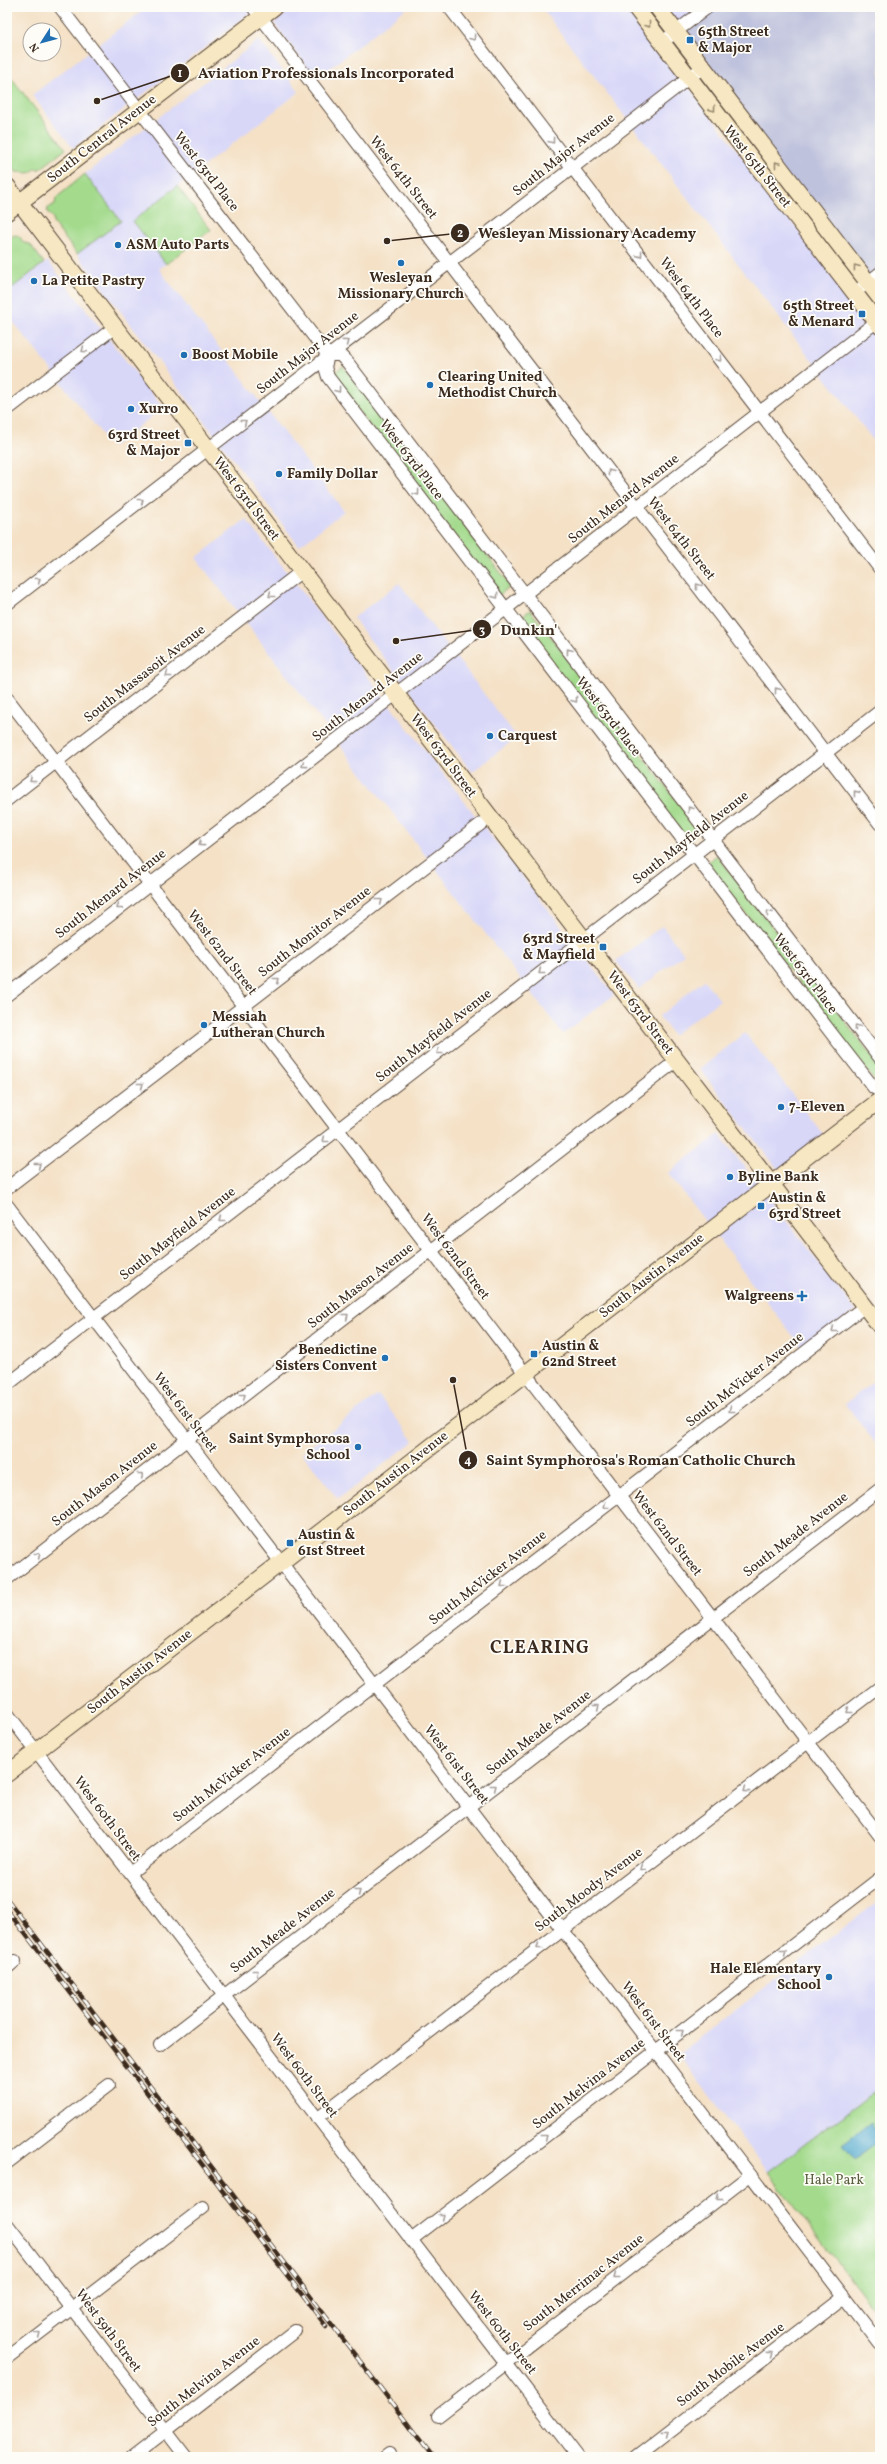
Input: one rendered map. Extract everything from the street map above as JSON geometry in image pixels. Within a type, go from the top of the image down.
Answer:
[{"type":"street","name":"West 63rd Place","points":[[60,7],[328,356]]},
{"type":"street","name":"South Central Avenue","points":[[7,212],[140,110],[256,12],[274,7]]},
{"type":"street","name":"West 64th Place","points":[[449,7],[880,569]]},
{"type":"street","name":"West 65th Street","points":[[635,7],[854,293],[879,322]]},
{"type":"street","name":"West 65th Street","points":[[657,7],[703,67],[874,278],[880,298]]},
{"type":"street","points":[[662,42],[708,7]]},
{"type":"street","name":"West 64th Street","points":[[256,12],[880,824]]},
{"type":"street","name":"South Major Avenue","points":[[7,604],[703,67]]},
{"type":"street","name":"West 63rd Street","points":[[7,186],[880,1326]]},
{"type":"street","points":[[854,293],[874,278]]},
{"type":"street","name":"South Menard Avenue","points":[[7,995],[149,883],[879,322]]},
{"type":"street","points":[[7,410],[115,327]]},
{"type":"street","name":"West 63rd Place","points":[[328,356],[340,355],[348,363],[714,839],[880,1058]]},
{"type":"street","name":"West 63rd Place","points":[[328,356],[325,367],[328,377],[874,1088],[880,1091]]},
{"type":"street","name":"South Massasoit Avenue","points":[[7,800],[302,572]]},
{"type":"street","name":"West 62nd Street","points":[[7,698],[880,1836]]},
{"type":"street","name":"South Mayfield Avenue","points":[[7,1385],[880,711]]},
{"type":"street","name":"South Monitor Avenue","points":[[7,1188],[490,817]]},
{"type":"street","name":"South Mason Avenue","points":[[7,1579],[676,1061]]},
{"type":"street","name":"South Austin Avenue","points":[[7,1774],[880,1100]]},
{"type":"street","name":"West 61st Street","points":[[7,1205],[563,1928],[880,2344]]},
{"type":"street","name":"South McVicker Avenue","points":[[130,1873],[865,1306]]},
{"type":"street","name":"South Meade Avenue","points":[[160,2045],[880,1489]]},
{"type":"street","name":"South Moody Avenue","points":[[317,2118],[563,1928],[880,1687]]},
{"type":"street","name":"West 60th Street","points":[[7,1713],[578,2457]]},
{"type":"street","name":"South Melvina Avenue","points":[[411,2240],[880,1878]]},
{"type":"street","points":[[7,2163],[109,2085]]},
{"type":"street","name":"South Merrimac Avenue","points":[[438,2416],[750,2174]]},
{"type":"street","points":[[7,2358],[203,2208]]},
{"type":"street","name":"West 59th Street","points":[[7,2224],[186,2457]]},
{"type":"street","name":"South Mobile Avenue","points":[[636,2457],[844,2297]]},
{"type":"street","name":"South Melvina Avenue","points":[[132,2457],[295,2331]]},
{"type":"shaded area","points":[[147,7],[258,7],[73,148],[32,95]]},
{"type":"shaded area","points":[[295,7],[408,7],[316,79],[274,23]]},
{"type":"shaded area","points":[[541,7],[627,7],[880,336],[880,449]]},
{"type":"shaded area","points":[[654,7],[701,7],[671,30]]},
{"type":"shaded area","points":[[701,7],[880,7],[880,300],[671,30]]},
{"type":"shaded area","points":[[259,40],[299,92],[133,221],[166,264],[159,269],[344,511],[299,546],[77,254],[121,221],[85,174]]},
{"type":"shaded area","points":[[48,261],[163,408],[112,447],[7,314],[7,292]]},
{"type":"shaded area","points":[[246,519],[614,995],[563,1034],[196,558]]},
{"type":"shaded area","points":[[399,583],[517,737],[472,772],[353,618]]},
{"type":"shaded area","points":[[662,926],[684,954],[639,989],[616,961]]},
{"type":"shaded area","points":[[704,980],[720,1000],[673,1035],[659,1016]]},
{"type":"shaded area","points":[[745,1033],[829,1142],[784,1177],[700,1069]]},
{"type":"shaded area","points":[[719,1134],[856,1311],[804,1350],[668,1173]]},
{"type":"shaded area","points":[[880,1376],[880,1449],[845,1404]]},
{"type":"shaded area","name":"Saint Symphorosa School","points":[[378,1395],[414,1441],[338,1499],[302,1453]]},
{"type":"shaded area","name":"Hale Elementary School","points":[[880,1900],[880,2087],[768,2172],[678,2054]]},
{"type":"green space","points":[[7,72],[66,149],[40,169],[35,169],[30,173],[16,172],[12,165],[7,165]]},
{"type":"green space","points":[[85,174],[121,221],[77,254],[53,223],[53,218],[47,212],[48,208],[55,204],[56,198]]},
{"type":"green space","points":[[177,186],[211,230],[166,264],[133,221]]},
{"type":"green space","points":[[14,235],[19,236],[24,243],[30,244],[44,263],[7,292],[7,240]]},
{"type":"green space","points":[[343,366],[511,586],[499,595],[331,375]]},
{"type":"green space","points":[[530,610],[700,831],[688,840],[518,619]]},
{"type":"green space","points":[[717,855],[880,1067],[880,1080],[876,1083],[707,863]]},
{"type":"green space","name":"Hale Park","points":[[880,2087],[880,2318],[768,2172]]},
{"type":"water","points":[[871,2123],[880,2135],[880,2140],[855,2159],[843,2144]]},
{"type":"railway","points":[[7,1899],[433,2457]]},
{"type":"railway","points":[[7,1910],[326,2326]]},
{"type":"place","name":"65th Street & Major","points":[[690,40]]},
{"type":"place","name":"Aviation Professionals Incorporated","points":[[97,101]]},
{"type":"place","name":"Wesleyan Missionary Academy","points":[[387,241]]},
{"type":"place","name":"ASM Auto Parts","points":[[118,245]]},
{"type":"place","name":"Wesleyan Missionary Church","points":[[401,263]]},
{"type":"place","name":"La Petite Pastry","points":[[34,281]]},
{"type":"place","name":"65th Street & Menard","points":[[862,314]]},
{"type":"place","name":"Boost Mobile","points":[[184,355]]},
{"type":"place","name":"Clearing United Methodist Church","points":[[430,385]]},
{"type":"place","name":"Xurro","points":[[131,409]]},
{"type":"place","name":"63rd Street & Major","points":[[188,443]]},
{"type":"place","name":"Family Dollar","points":[[279,474]]},
{"type":"place","name":"Dunkin'","points":[[396,641]]},
{"type":"place","name":"Carquest","points":[[490,736]]},
{"type":"place","name":"63rd Street & Mayfield","points":[[603,947]]},
{"type":"place","name":"Messiah Lutheran Church","points":[[204,1025]]},
{"type":"place","name":"7-Eleven","points":[[781,1107]]},
{"type":"place","name":"Byline Bank","points":[[730,1177]]},
{"type":"place","name":"Austin & 63rd Street","points":[[761,1206]]},
{"type":"place","name":"Walgreens","points":[[802,1296]]},
{"type":"place","name":"Austin & 62nd Street","points":[[534,1354]]},
{"type":"place","name":"Benedictine Sisters Convent","points":[[385,1358]]},
{"type":"place","name":"Saint Symphorosa's Roman Catholic Church","points":[[453,1380]]},
{"type":"place","name":"Saint Symphorosa School","points":[[358,1447]]},
{"type":"place","name":"Austin & 61st Street","points":[[290,1543]]},
{"type":"place","name":"Hale Elementary School","points":[[829,1977]]},
{"type":"district","name":"CLEARING","points":[[540,1648]]}]
